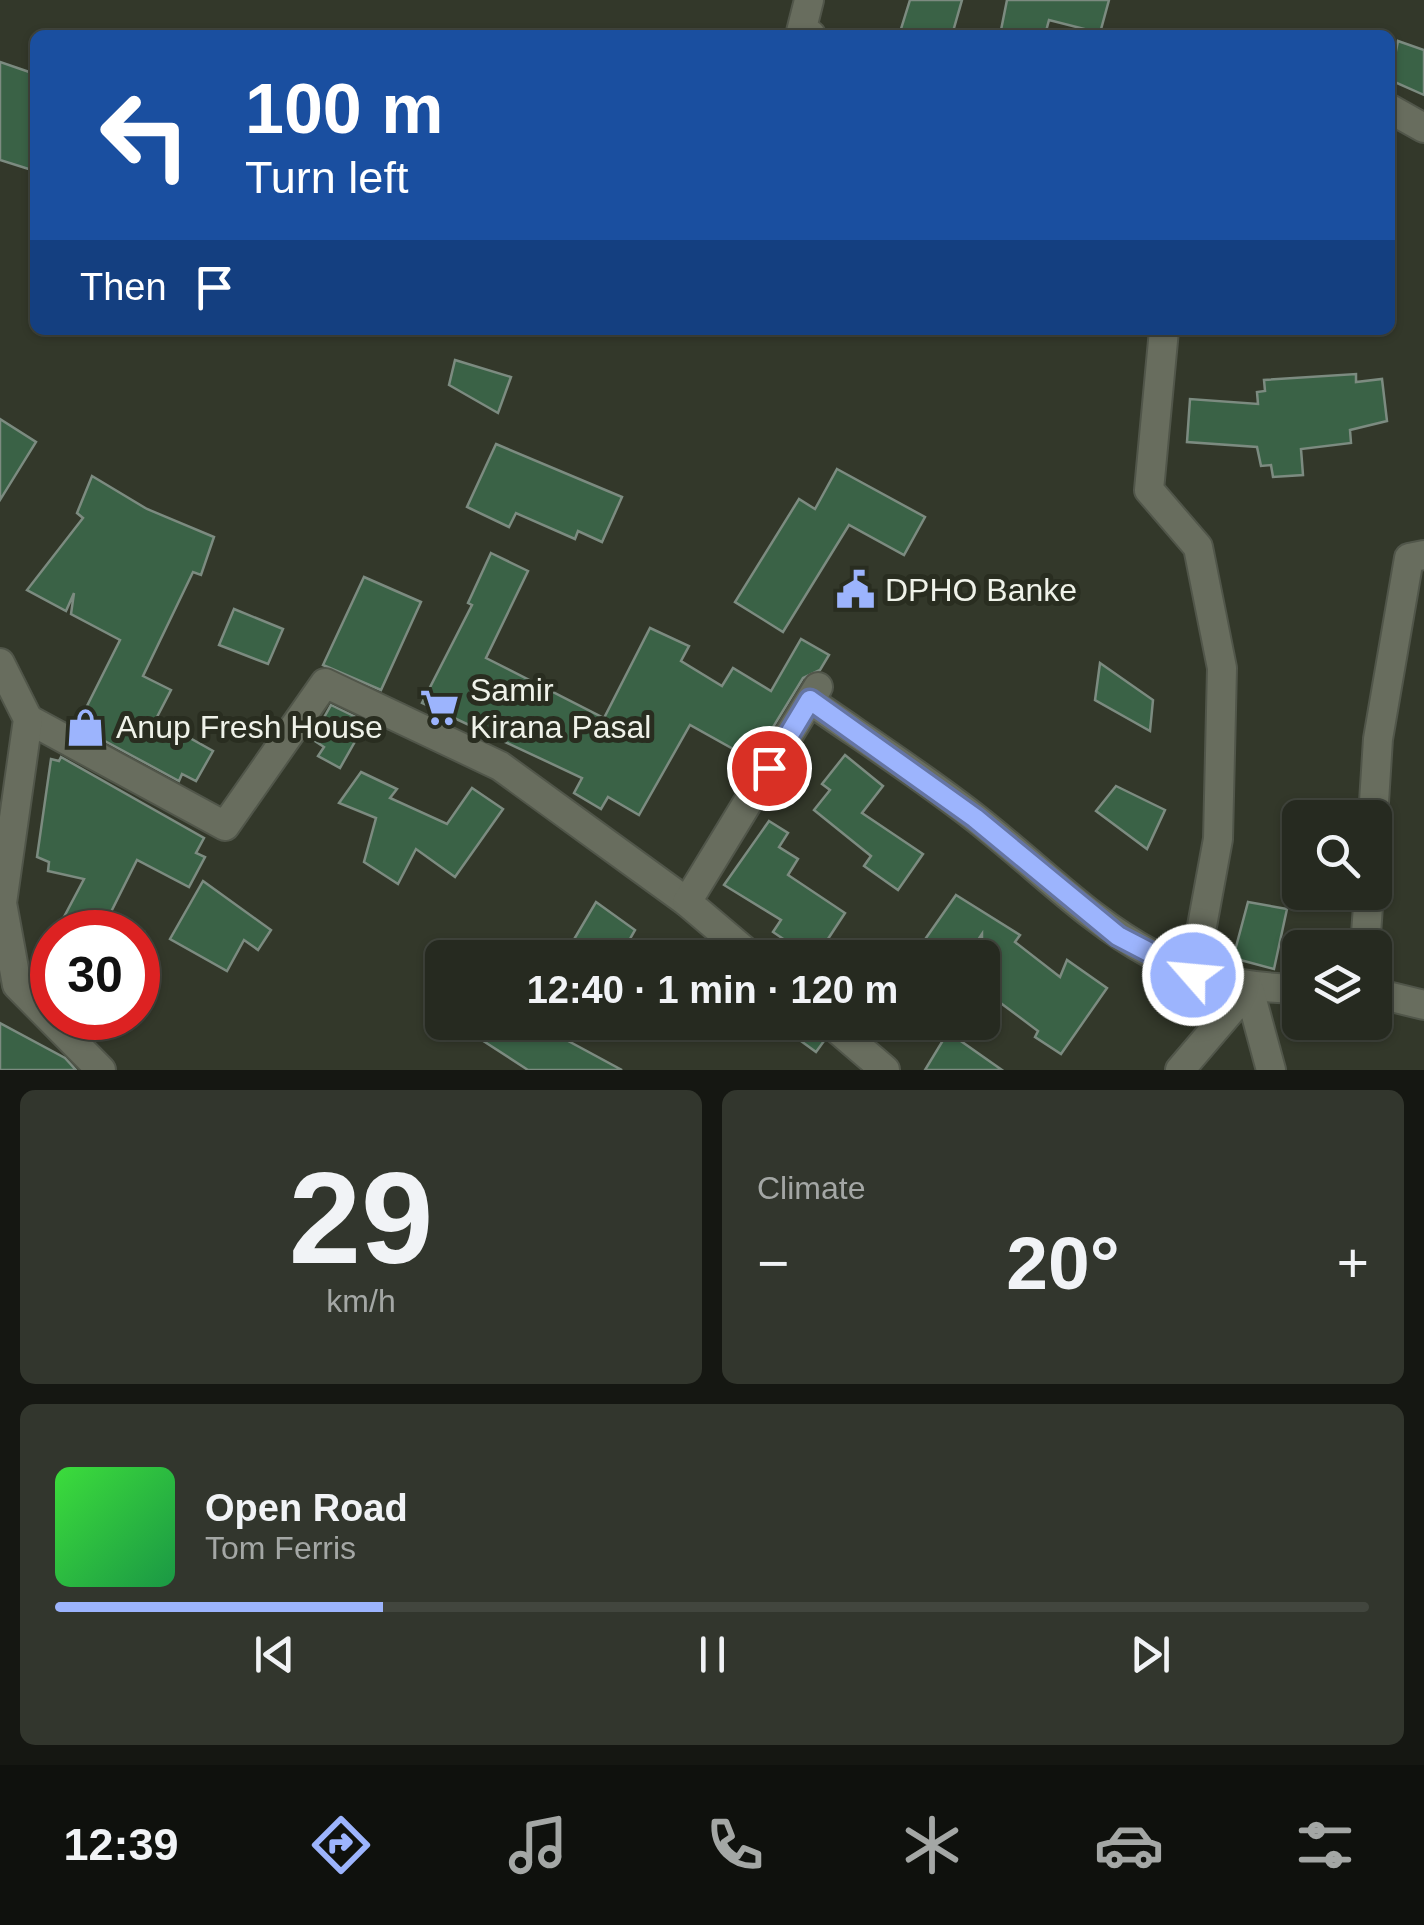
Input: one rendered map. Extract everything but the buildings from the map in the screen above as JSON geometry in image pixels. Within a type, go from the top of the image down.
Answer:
[{"type":"street","points":[[802,30],[809,0]]},
{"type":"street","points":[[1395,111],[1424,128]]},
{"type":"street","points":[[1164,335],[1149,490],[1198,547],[1222,668],[1218,839],[1193,975]]},
{"type":"street","points":[[1374,800],[1378,739],[1409,558],[1424,554]]},
{"type":"street","points":[[0,663],[28,719],[225,826],[325,683],[500,766],[688,902],[732,940]]},
{"type":"street","points":[[688,902],[814,694],[975,818],[1118,936],[1193,975],[1249,989],[1282,990]]},
{"type":"street","points":[[28,719],[1,902],[16,985],[100,1070]]},
{"type":"street","points":[[1180,1070],[1249,989]]},
{"type":"street","points":[[1249,989],[1272,1070]]},
{"type":"street","points":[[1392,997],[1424,1005]]},
{"type":"street","points":[[851,1040],[885,1070]]},
{"type":"place","name":"DPHO Banke","points":[[855,590]]},
{"type":"place","name":"Samir Kirana Pasal","points":[[440,708]]},
{"type":"place","name":"Anup Fresh House","points":[[86,727]]},
{"type":"route","points":[[769,768],[810,700],[975,818],[1118,936],[1193,975]]}]
